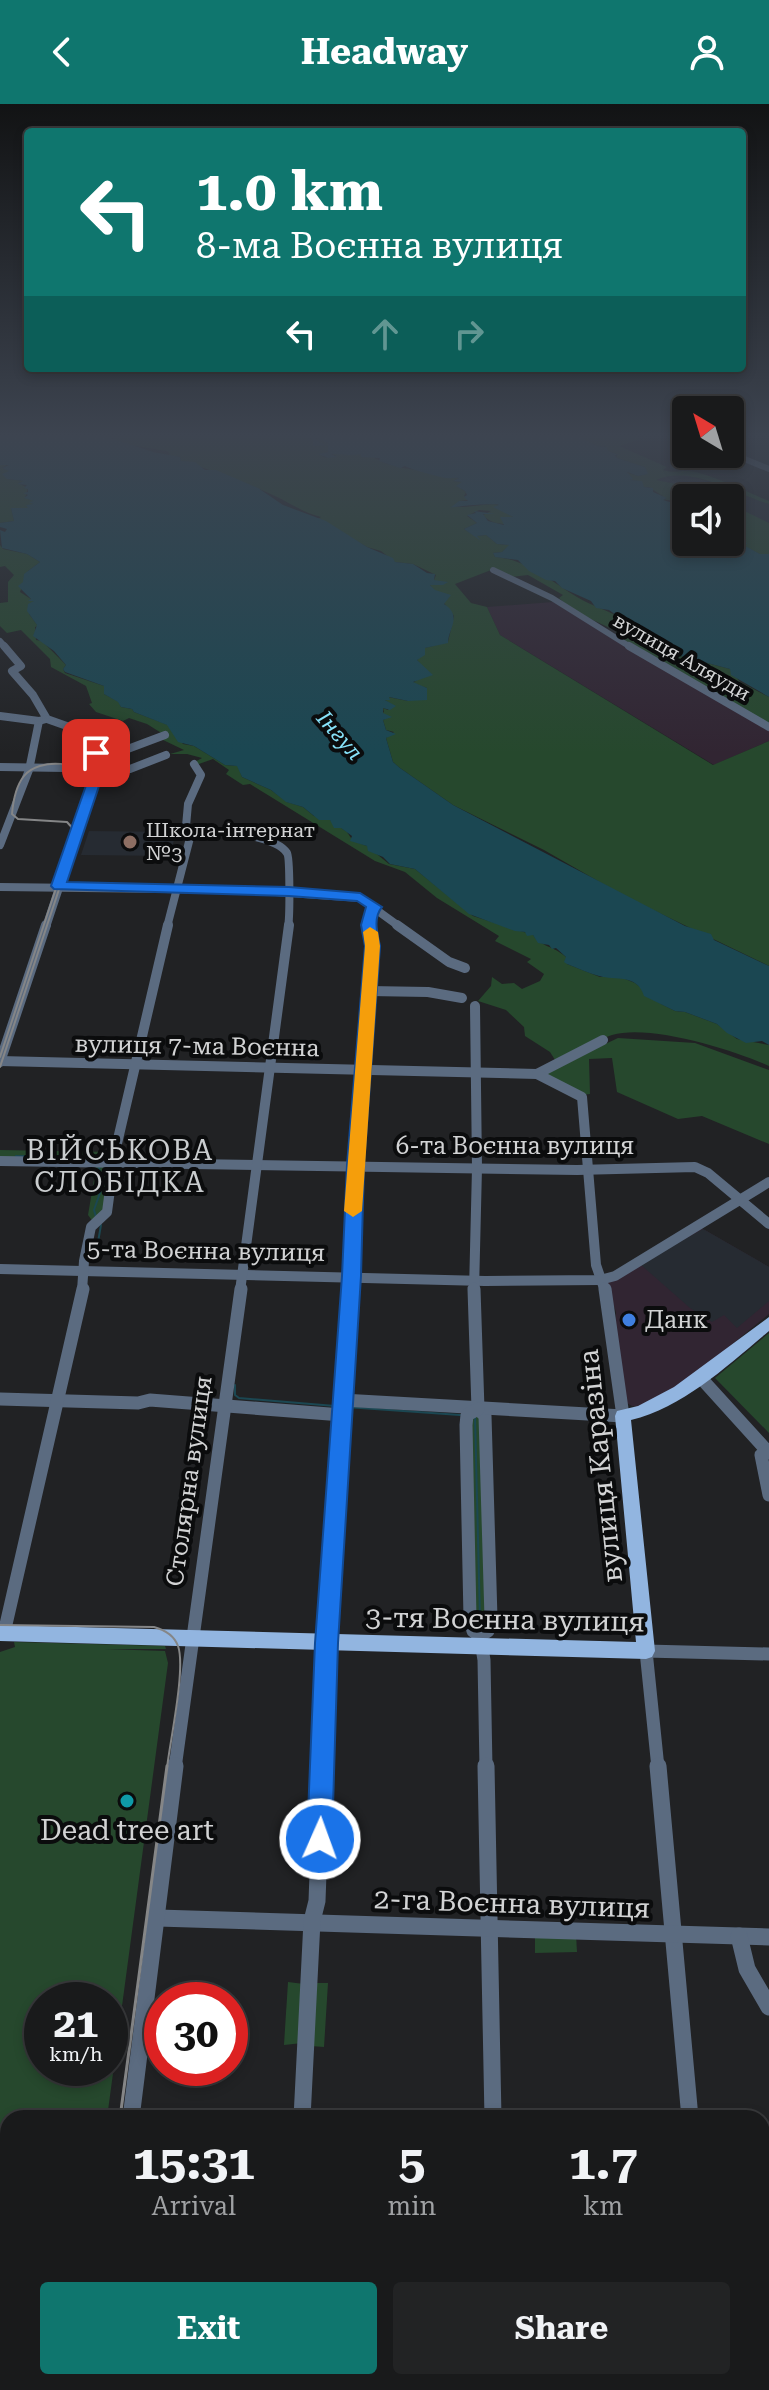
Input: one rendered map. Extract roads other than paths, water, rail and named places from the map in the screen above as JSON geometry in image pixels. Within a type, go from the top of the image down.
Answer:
[{"type":"main road","points":[[623,1416],[646,1409],[700,1377],[769,1323]]},
{"type":"main road","name":"вулиця Каразіна","points":[[623,1416],[646,1651]]},
{"type":"main road","name":"3-тя Воєнна вулиця","points":[[2,1633],[326,1643],[481,1641],[646,1651]]},
{"type":"street","name":"вулиця Аляуди","points":[[493,570],[552,598],[769,727]]},
{"type":"street","points":[[0,641],[21,666],[12,671],[33,695],[43,720],[0,845]]},
{"type":"street","points":[[0,716],[43,720],[109,741],[92,760],[97,768]]},
{"type":"street","points":[[0,1061],[101,759],[165,735]]},
{"type":"street","points":[[0,767],[136,768],[166,755]]},
{"type":"street","points":[[2,1633],[57,1402],[85,1271],[91,1227],[107,1212],[114,1161],[135,1065],[192,830],[186,826],[188,804],[201,775],[194,764]]},
{"type":"street","name":"Столярна вулиця","points":[[132,2110],[191,1640],[290,915],[287,884],[289,853],[235,831],[192,830]]},
{"type":"street","points":[[0,887],[289,891],[360,898],[449,962],[465,968]]},
{"type":"street","points":[[302,2110],[312,1921],[317,1901],[326,1643],[351,1276],[355,1165],[372,946],[368,925],[371,910],[375,907]]},
{"type":"street","points":[[369,991],[418,991],[462,998]]},
{"type":"street","points":[[475,1006],[478,1409],[485,1416],[491,1618],[488,1631],[481,1641],[493,2110]]},
{"type":"street","name":"вулиця 7-ма Воєнна","points":[[537,1074],[603,1040]]},
{"type":"street","name":"вулиця 7-ма Воєнна","points":[[0,1061],[537,1074],[582,1097]]},
{"type":"street","name":"вулиця Каразіна","points":[[582,1097],[600,1280],[608,1299],[623,1416]]},
{"type":"street","name":"6-та Воєнна вулиця","points":[[0,1161],[588,1169],[695,1167],[708,1173],[769,1224]]},
{"type":"street","name":"5-та Воєнна вулиця","points":[[0,1269],[243,1276],[600,1280],[615,1276],[769,1182]]},
{"type":"street","points":[[700,1377],[768,1452],[761,1455],[769,1495]]},
{"type":"street","points":[[0,1399],[138,1403],[150,1400],[342,1415]]},
{"type":"street","points":[[342,1400],[623,1416]]},
{"type":"street","points":[[478,1409],[467,1415],[466,1425],[470,1618],[473,1631],[481,1641]]},
{"type":"street","name":"вулиця Каразіна","points":[[646,1651],[673,1910],[689,2110]]},
{"type":"street","name":"3-тя Воєнна вулиця","points":[[646,1651],[769,1654]]},
{"type":"street","name":"2-га Воєнна вулиця","points":[[158,1918],[769,1937]]},
{"type":"street","points":[[739,1936],[747,1969],[769,2007]]},
{"type":"water","name":"Інгул","points":[[1,540],[355,540],[393,558],[395,562],[413,564],[427,573],[435,574],[434,580],[448,582],[430,585],[451,595],[444,604],[454,618],[448,643],[425,648],[425,655],[417,660],[433,675],[413,682],[427,688],[427,700],[408,701],[389,697],[390,700],[385,700],[396,706],[390,710],[383,708],[383,713],[392,717],[383,720],[386,730],[396,734],[386,738],[393,762],[453,805],[685,926],[711,934],[714,940],[769,966],[769,1045],[762,1041],[746,1043],[717,1024],[675,1011],[644,996],[631,981],[599,976],[567,964],[564,962],[566,957],[556,948],[538,943],[533,935],[527,936],[525,932],[469,914],[415,869],[390,864],[383,857],[368,851],[367,846],[350,841],[352,836],[341,828],[334,828],[330,820],[319,820],[303,807],[286,802],[271,790],[242,777],[237,766],[225,765],[194,746],[178,742],[167,725],[121,707],[104,694],[104,686],[65,672],[63,669],[66,665],[54,651],[33,636],[37,625],[27,611],[28,604],[34,601],[28,601],[31,599],[18,586],[23,582],[24,574],[40,562],[27,554],[2,548]]},
{"type":"water","points":[[492,540],[672,540],[672,556],[744,556],[744,542],[747,543],[745,546],[760,554],[769,554],[769,697],[731,675],[730,669],[677,655],[668,646],[649,644],[644,636],[625,626],[627,623],[609,610],[596,608],[591,601],[562,588],[555,581],[529,571],[518,560],[495,557],[493,553],[502,552],[509,545],[497,544]]},
{"type":"waterway","points":[[16,1156],[57,1157]]},
{"type":"waterway","points":[[80,1157],[97,1158]]},
{"type":"waterway","points":[[96,1217],[94,1210],[101,1190],[99,1166]]},
{"type":"waterway","points":[[95,1259],[101,1225]]},
{"type":"waterway","points":[[235,1385],[235,1395],[239,1398],[335,1406]]},
{"type":"waterway","points":[[346,1407],[460,1415]]},
{"type":"waterway","points":[[475,1416],[480,1619]]},
{"type":"tram line","points":[[0,1057],[75,831],[67,822],[18,819],[12,814],[14,799],[21,780],[31,770],[50,764],[71,766],[81,769],[95,781],[0,1067]]},
{"type":"tram line","points":[[0,1625],[154,1627],[172,1636],[178,1646],[180,1671],[167,1768]]},
{"type":"tram line","points":[[121,2110],[167,1766]]},
{"type":"place","name":"Школа-інтернат №3","points":[[130,842]]},
{"type":"place","name":"Данк","points":[[629,1320]]},
{"type":"place","name":"Dead tree art","points":[[127,1801]]},
{"type":"district","name":"ВІЙСЬКОВА СЛОБІДКА","points":[[120,1166]]}]
